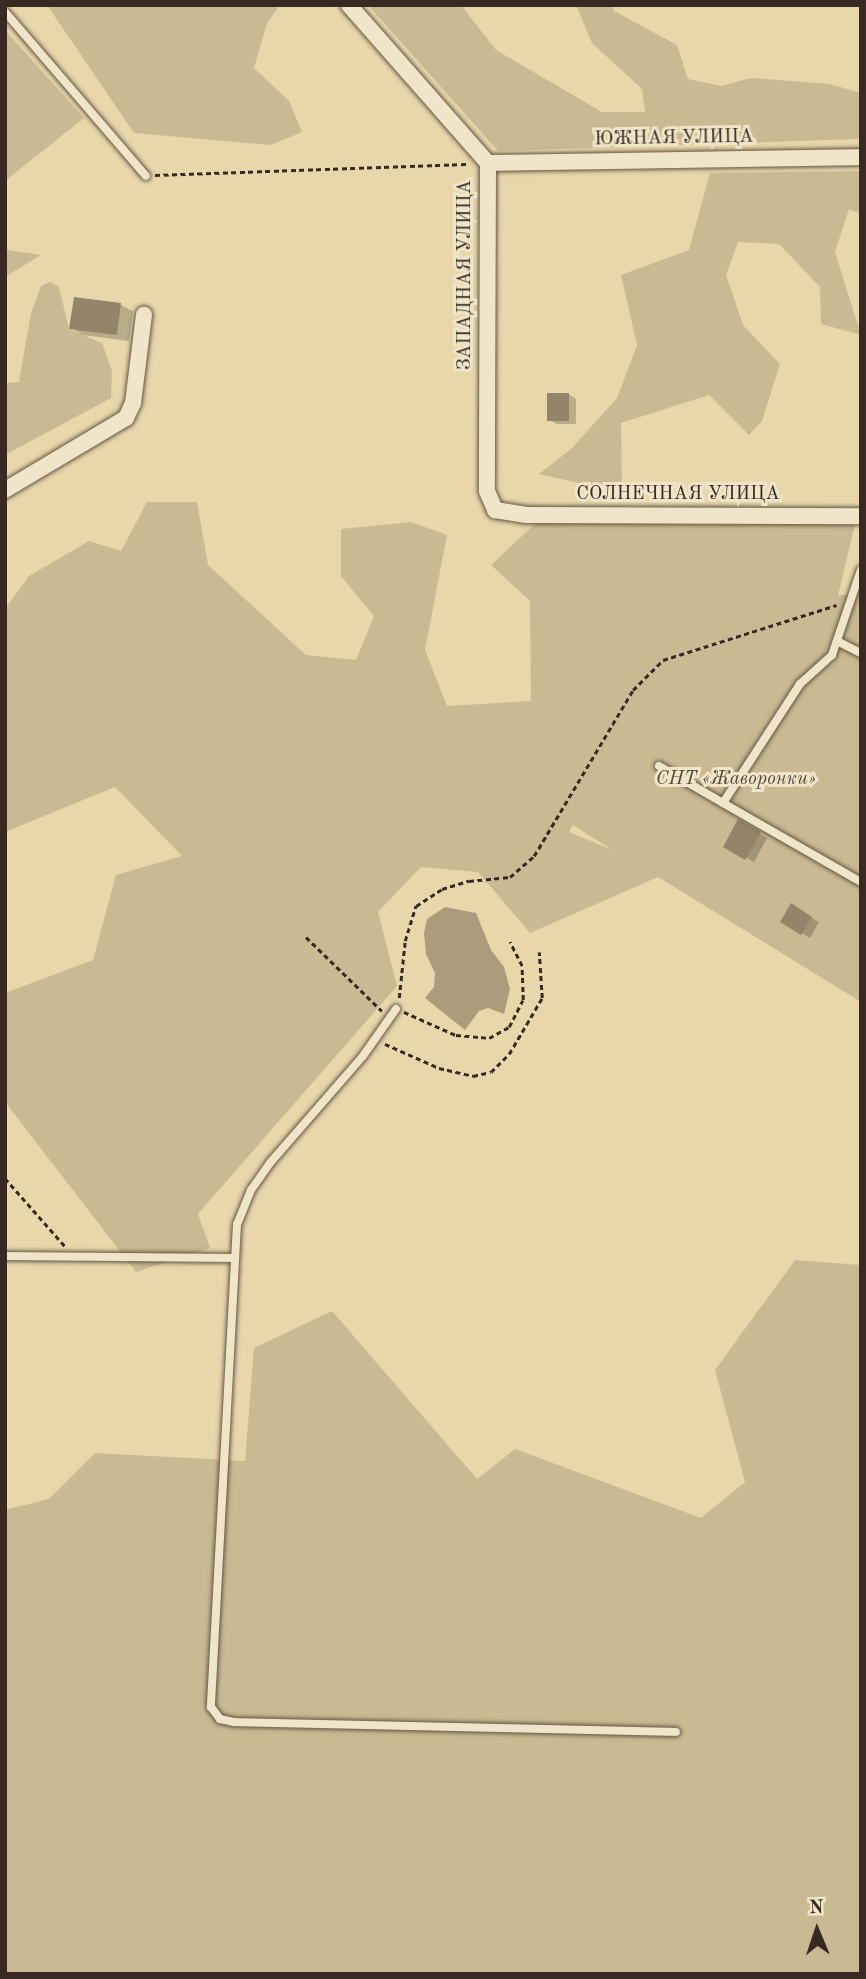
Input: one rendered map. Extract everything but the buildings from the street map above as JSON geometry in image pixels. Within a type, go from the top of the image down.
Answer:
[{"type":"street","name":"ЗАПАДНАЯ УЛИЦА","points":[[349,5],[488,163],[487,491],[495,510]]},
{"type":"street","name":"ЮЖНАЯ УЛИЦА","points":[[488,163],[861,158]]},
{"type":"street","points":[[5,490],[126,418],[133,403],[144,315]]},
{"type":"street","name":"СОЛНЕЧНАЯ УЛИЦА","points":[[495,510],[527,515],[861,516]]},
{"type":"lane","points":[[5,12],[146,176]]},
{"type":"lane","points":[[723,803],[800,684],[832,656],[861,570]]},
{"type":"lane","points":[[838,640],[861,653]]},
{"type":"lane","points":[[659,766],[861,882]]},
{"type":"lane","points":[[396,1009],[376,1040],[251,1190],[237,1224],[210,1696],[215,1715],[242,1723],[676,1732]]},
{"type":"lane","points":[[5,1256],[233,1258]]},
{"type":"path","points":[[146,176],[488,163]]},
{"type":"path","points":[[510,943],[522,966],[523,1000],[509,1027],[489,1038],[456,1035],[396,1009],[403,986],[405,941],[416,906],[442,889],[469,881],[510,877],[534,856],[597,746],[634,690],[663,660],[697,653],[852,600]]},
{"type":"path","points":[[306,937],[389,1019]]},
{"type":"path","points":[[376,1040],[439,1068],[473,1076],[491,1072],[509,1054],[542,998],[539,952]]},
{"type":"path","points":[[5,1178],[62,1238],[69,1256]]},
{"type":"green space","points":[[47,5],[280,5],[267,23],[254,68],[289,101],[302,132],[271,145],[134,133]]},
{"type":"green space","points":[[368,5],[461,5],[496,50],[602,112],[645,112],[642,89],[592,43],[576,5],[613,5],[614,11],[677,45],[688,79],[721,86],[751,78],[830,84],[861,93],[861,139],[498,151]]},
{"type":"green space","points":[[5,30],[84,118],[5,181]]},
{"type":"green space","points":[[861,171],[861,214],[849,209],[835,252],[861,335],[821,324],[820,287],[779,244],[738,242],[726,275],[743,325],[780,364],[762,421],[749,435],[709,395],[621,423],[622,493],[539,474],[571,449],[617,398],[637,345],[621,275],[689,250],[710,173]]},
{"type":"green space","points":[[5,248],[8,250],[41,255],[5,277]]},
{"type":"green space","points":[[50,282],[59,287],[69,329],[102,343],[112,371],[111,398],[5,455],[5,383],[19,382],[31,313],[41,286]]},
{"type":"green space","name":"СНТ «Жаворонки»","points":[[147,502],[197,502],[208,565],[306,655],[356,660],[374,616],[341,576],[341,529],[411,522],[447,535],[425,650],[447,706],[531,701],[530,601],[491,565],[538,521],[855,524],[838,596],[851,594],[861,583],[861,1002],[658,877],[530,933],[478,872],[421,867],[378,912],[397,986],[198,1214],[210,1248],[136,1272],[5,1102],[5,993],[93,960],[116,875],[182,856],[115,787],[5,832],[5,609],[29,576],[89,541],[121,551]],"holes":[[[573,825],[612,850],[569,832]]]},
{"type":"green space","points":[[795,1260],[861,1265],[861,1974],[5,1974],[5,1510],[49,1499],[95,1453],[245,1461],[254,1348],[332,1311],[477,1479],[515,1449],[701,1518],[745,1482],[715,1370]]},
{"type":"shaded area","points":[[445,907],[476,913],[491,950],[504,967],[510,989],[504,1014],[488,1008],[479,1011],[465,1030],[425,998],[434,987],[435,973],[426,954],[424,933],[427,919]]}]
